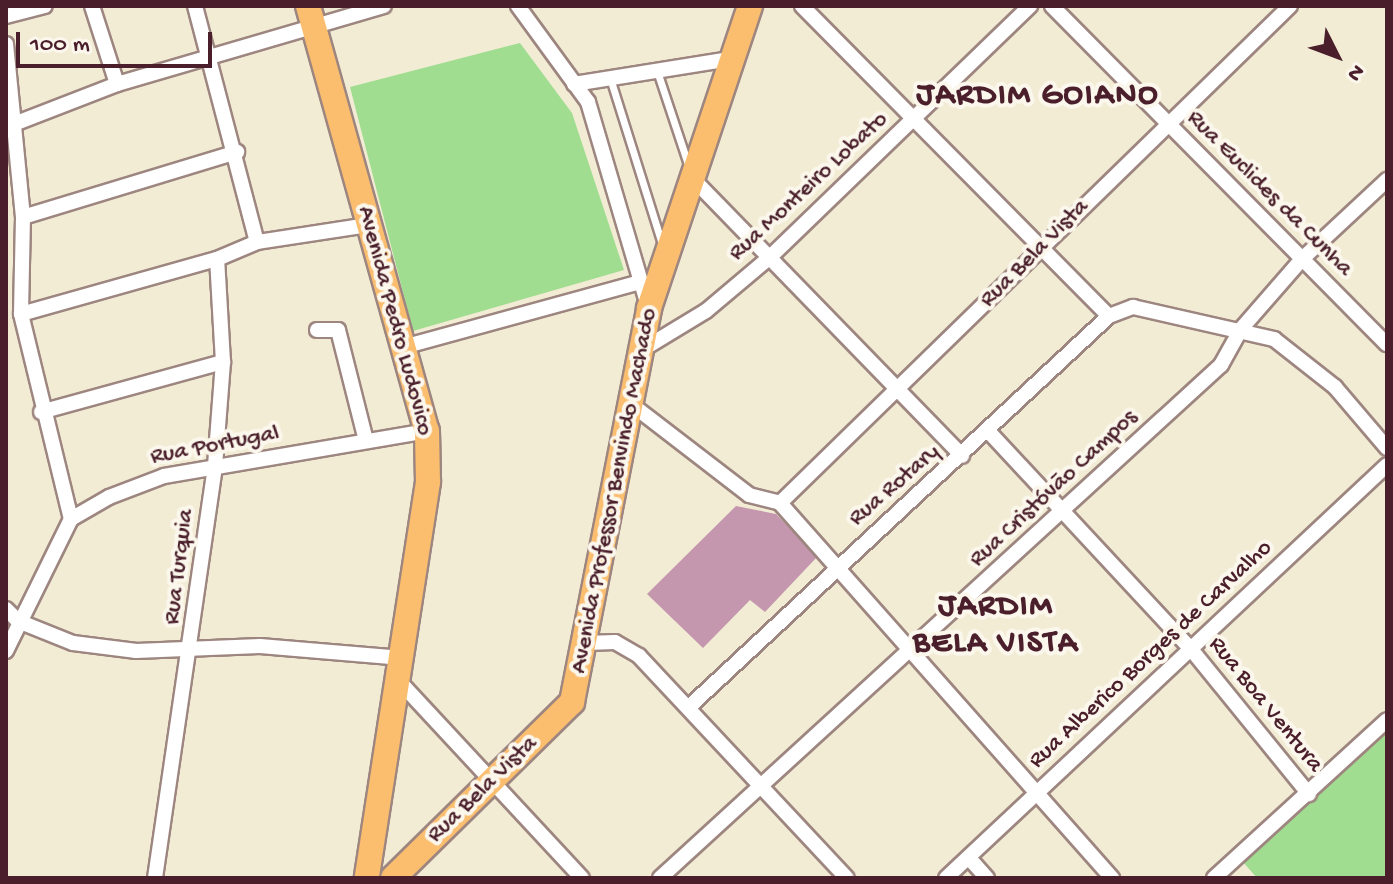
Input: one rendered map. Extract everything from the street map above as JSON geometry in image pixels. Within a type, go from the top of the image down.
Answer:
[{"type":"main road","name":"Avenida Professor Benvindo Machado","points":[[572,702],[587,643],[649,308],[750,6]]},
{"type":"main road","name":"Avenida Pedro Ludovico","points":[[310,15],[427,431],[428,482],[367,878]]},
{"type":"main road","name":"Rua Bela Vista","points":[[393,878],[572,702]]},
{"type":"street","points":[[6,16],[45,6]]},
{"type":"street","points":[[92,6],[117,84]]},
{"type":"street","points":[[195,6],[237,152],[257,242]]},
{"type":"street","points":[[14,124],[117,84],[208,57],[310,15],[384,6]]},
{"type":"street","points":[[518,6],[588,102],[649,308]]},
{"type":"street","points":[[802,6],[1039,251],[1109,316]]},
{"type":"street","name":"Rua Monteiro Lobato","points":[[640,351],[706,311],[769,258],[1030,6]]},
{"type":"street","name":"Rua Euclides da Cunha","points":[[1052,6],[1387,344]]},
{"type":"street","name":"Rua Bela Vista","points":[[780,503],[1167,122],[1290,6]]},
{"type":"street","points":[[6,44],[23,217],[21,314],[41,412],[71,519],[18,621],[6,651]]},
{"type":"street","points":[[574,84],[730,59]]},
{"type":"street","points":[[23,217],[237,152]]},
{"type":"street","points":[[693,179],[962,456]]},
{"type":"street","name":"Rua Cristóvão Campos","points":[[660,878],[1064,512],[1221,365],[1241,329],[1303,258],[1387,180]]},
{"type":"street","points":[[21,314],[217,259],[257,242],[368,225]]},
{"type":"street","name":"Rua Turquia","points":[[155,878],[192,647],[215,466],[223,362],[217,259]]},
{"type":"street","points":[[403,347],[641,282]]},
{"type":"street","name":"Rua Rotary","points":[[690,706],[840,565],[990,433],[1109,316],[1133,307],[1241,329]]},
{"type":"street","points":[[1241,329],[1274,339],[1335,387],[1387,448]]},
{"type":"street","points":[[317,330],[338,330],[366,441]]},
{"type":"street","points":[[41,412],[223,362]]},
{"type":"street","points":[[631,404],[749,495],[780,503],[840,565],[1112,878]]},
{"type":"street","name":"Rua Portugal","points":[[71,519],[141,483],[215,466],[427,431]]},
{"type":"street","name":"Rua Boa Ventura","points":[[990,433],[1191,649],[1309,794]]},
{"type":"street","name":"Rua Alberico Borges de Carvalho","points":[[946,878],[1387,465]]},
{"type":"street","points":[[6,609],[18,621],[73,643],[136,651],[260,646],[400,669],[492,781],[582,878]]},
{"type":"street","points":[[587,643],[627,646],[690,706],[847,878]]},
{"type":"street","points":[[1214,878],[1387,720]]},
{"type":"street","points":[[969,858],[987,878]]},
{"type":"lane","points":[[657,71],[693,179]]},
{"type":"lane","points":[[610,78],[667,257]]},
{"type":"green space","points":[[520,43],[572,113],[624,270],[413,331],[350,87]]},
{"type":"green space","points":[[1387,730],[1387,878],[1257,878],[1243,862]]},
{"type":"building","points":[[736,506],[776,514],[817,557],[765,612],[750,600],[703,648],[647,594]]},
{"type":"district","name":"JARDIM GOIANO","points":[[1038,96]]},
{"type":"district","name":"JARDIM BELA VISTA","points":[[996,626]]}]
